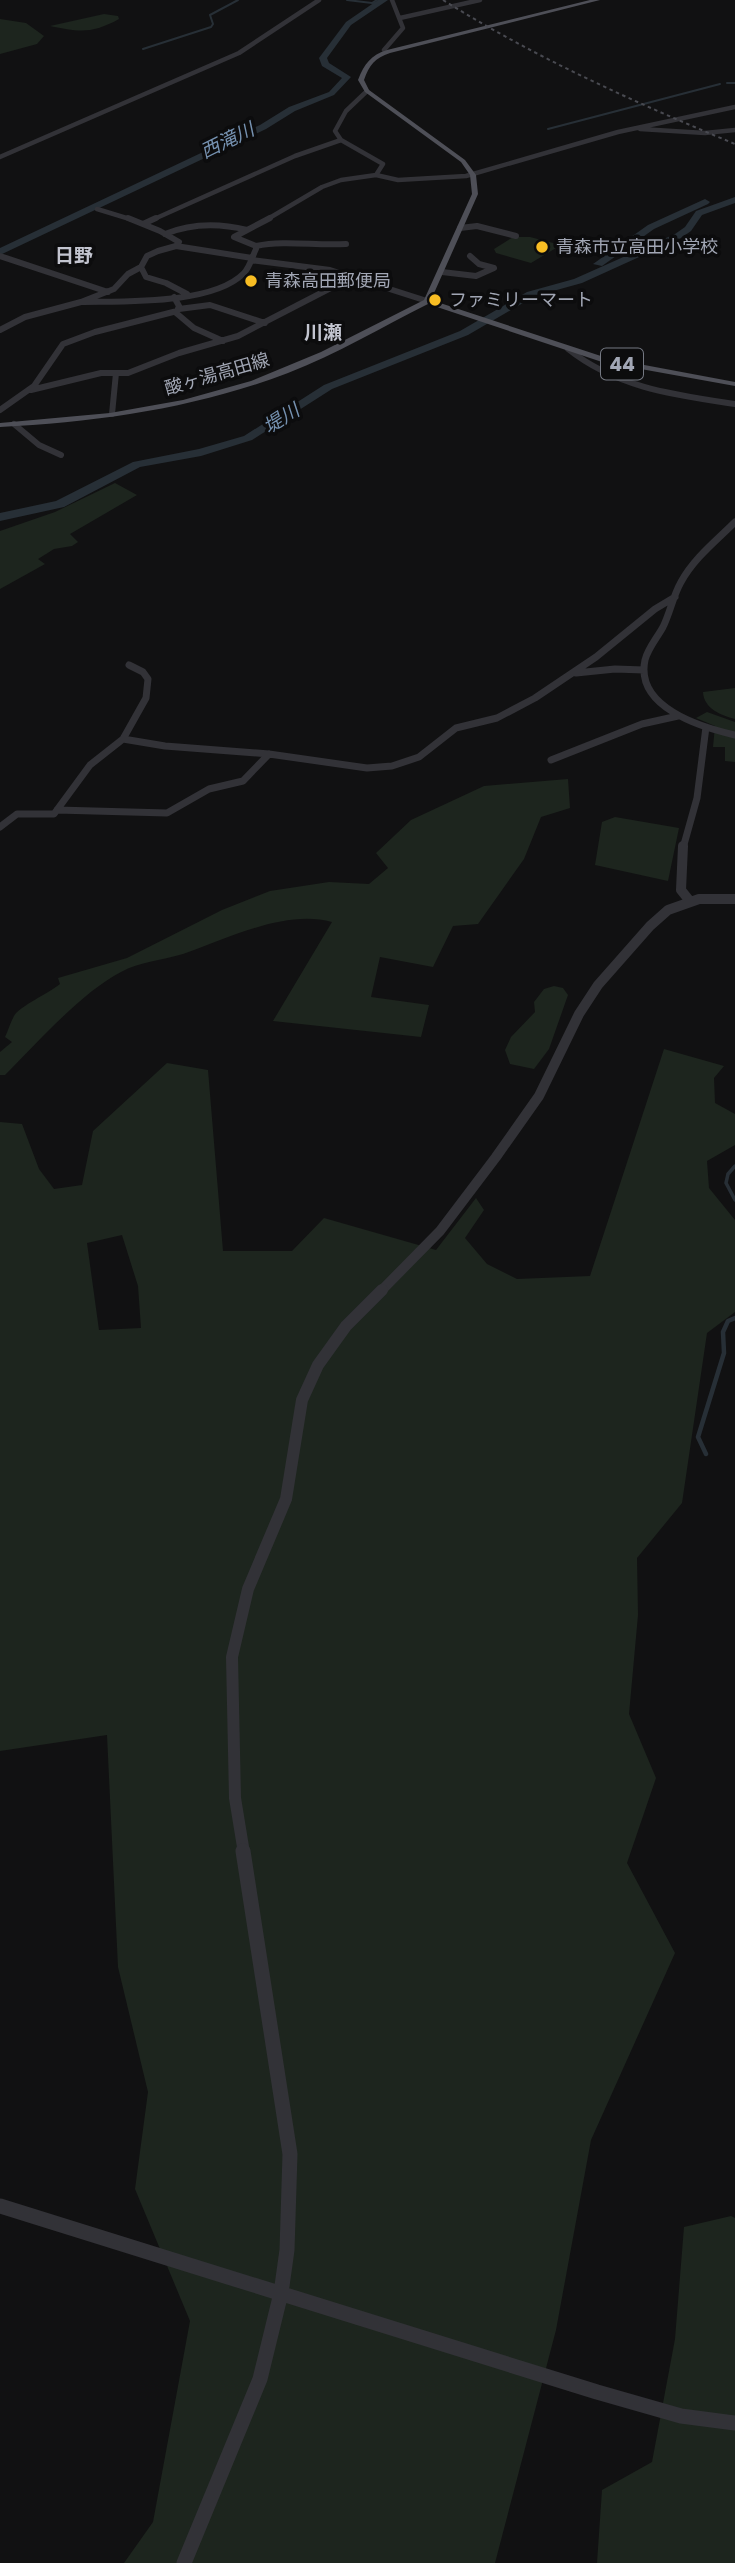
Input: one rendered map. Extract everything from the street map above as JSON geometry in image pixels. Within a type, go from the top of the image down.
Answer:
[{"type":"main road","points":[[427,302],[475,194],[473,175],[463,161],[367,91],[362,76],[384,50],[414,46],[597,0]]},
{"type":"main road","name":"44","points":[[427,302],[605,360],[735,384]]},
{"type":"main road","name":"酸ヶ湯高田線","points":[[0,425],[112,414],[207,395],[270,376],[316,358],[427,302]]},
{"type":"street","points":[[0,157],[239,53],[319,0]]},
{"type":"street","points":[[384,50],[402,30],[392,0]]},
{"type":"street","points":[[400,19],[480,0]]},
{"type":"street","points":[[367,91],[337,123],[335,131],[341,140],[383,164],[384,167],[376,174]]},
{"type":"street","points":[[346,244],[320,246],[280,242],[256,246],[234,237],[330,184],[376,174],[398,180],[473,175],[633,128],[735,107]]},
{"type":"street","points":[[633,128],[683,133],[735,130]]},
{"type":"street","points":[[143,224],[295,156],[341,140]]},
{"type":"street","points":[[97,209],[165,234],[179,242],[176,246]]},
{"type":"street","points":[[165,234],[179,228],[209,225],[247,230]]},
{"type":"street","points":[[460,228],[477,226],[516,236]]},
{"type":"street","points":[[0,330],[25,317],[108,292],[128,274],[141,267],[147,256],[176,246],[318,267],[427,302]]},
{"type":"street","points":[[81,302],[174,297],[235,280],[243,274],[256,246]]},
{"type":"street","points":[[0,256],[108,292]]},
{"type":"street","points":[[442,272],[476,276],[494,268],[479,264],[470,256]]},
{"type":"street","points":[[141,267],[146,277],[166,283],[187,295]]},
{"type":"street","points":[[0,410],[31,390],[101,373],[128,373],[179,353],[223,341],[265,323],[352,277]]},
{"type":"street","points":[[174,297],[177,311],[194,328],[223,341]]},
{"type":"street","points":[[31,390],[59,348],[73,339],[177,311],[210,305],[265,323]]},
{"type":"street","points":[[568,349],[578,358],[632,382],[675,395],[735,404]]},
{"type":"street","points":[[112,414],[116,373]]},
{"type":"street","points":[[15,424],[39,445],[61,456]]},
{"type":"street","points":[[735,522],[732,530],[688,570],[645,660],[643,670],[653,696],[678,716],[735,735]]},
{"type":"street","points":[[123,739],[165,746],[269,754],[367,768],[405,762],[427,752],[456,727],[497,718],[535,698],[573,673],[663,602],[675,597]]},
{"type":"street","points":[[0,827],[13,815],[54,814],[90,765],[123,739],[146,698],[149,685],[146,675],[130,665]]},
{"type":"street","points":[[573,673],[615,669],[643,670]]},
{"type":"street","points":[[551,760],[642,724],[678,716]]},
{"type":"street","points":[[689,900],[681,890],[683,841],[697,798],[706,727]]},
{"type":"street","points":[[57,810],[167,813],[209,789],[243,781],[269,754]]},
{"type":"street","points":[[184,2563],[260,2379],[281,2294],[290,2199],[290,2154],[235,1798],[232,1657],[248,1589],[286,1499],[302,1399],[318,1365],[346,1326],[440,1231],[496,1157],[539,1096],[579,1014],[598,985],[659,916],[676,905],[712,897],[735,898]]},
{"type":"street","points":[[0,2206],[645,2406],[681,2416],[735,2423]]},
{"type":"shaded area","points":[[104,14],[118,16],[119,19],[85,30],[50,26]]},
{"type":"shaded area","points":[[0,19],[26,23],[44,36],[37,44],[0,54]]},
{"type":"shaded area","points":[[513,237],[530,237],[561,245],[531,263],[496,253],[494,249]]},
{"type":"shaded area","points":[[115,483],[137,495],[70,534],[78,542],[72,546],[54,549],[38,559],[45,564],[0,589],[0,531],[55,512]]},
{"type":"shaded area","points":[[735,688],[735,719],[714,710],[706,703],[703,692]]},
{"type":"shaded area","points":[[707,712],[735,722],[735,762],[725,761],[725,747],[713,747],[715,726],[696,718]]},
{"type":"shaded area","points":[[568,779],[570,808],[541,817],[524,859],[478,924],[453,926],[433,967],[380,957],[371,997],[429,1005],[421,1037],[273,1021],[332,922],[295,919],[256,928],[121,972],[91,992],[5,1075],[0,1075],[0,1052],[12,1042],[5,1037],[14,1016],[60,984],[58,978],[127,958],[222,910],[270,891],[329,882],[369,884],[388,868],[376,853],[411,820],[484,786]]},
{"type":"shaded area","points":[[615,817],[679,828],[668,881],[595,865],[602,822]]},
{"type":"shaded area","points":[[554,986],[563,988],[568,995],[549,1049],[534,1069],[510,1064],[505,1050],[511,1037],[535,1012],[534,1002],[544,989]]},
{"type":"shaded area","points":[[664,1049],[724,1066],[714,1078],[715,1103],[735,1114],[735,1145],[707,1161],[709,1188],[735,1220],[735,1312],[707,1333],[682,1503],[637,1558],[638,1615],[629,1714],[656,1778],[627,1863],[675,1953],[591,2140],[556,2330],[495,2563],[124,2563],[153,2522],[190,2321],[135,2189],[148,2092],[118,1967],[107,1735],[0,1751],[0,1122],[22,1124],[39,1169],[54,1189],[82,1185],[93,1131],[167,1063],[208,1070],[223,1251],[292,1251],[324,1218],[436,1250],[476,1198],[484,1210],[465,1238],[487,1264],[517,1279],[590,1276]],"holes":[[[122,1235],[138,1286],[141,1328],[99,1330],[87,1243]]]},
{"type":"shaded area","points":[[731,2216],[735,2218],[735,2563],[597,2563],[602,2490],[652,2462],[675,2339],[684,2227]]},
{"type":"waterway","points":[[143,49],[211,27],[213,24],[210,15],[238,0]]},
{"type":"waterway","points":[[347,0],[372,3]]},
{"type":"waterway","name":"西滝川","points":[[372,3],[377,0]]},
{"type":"waterway","name":"西滝川","points":[[0,252],[263,127],[292,109],[331,94],[347,77],[325,64],[323,58],[348,23],[384,0]]},
{"type":"waterway","points":[[727,83],[735,83]]},
{"type":"waterway","points":[[548,129],[720,84]]},
{"type":"waterway","name":"堤川","points":[[0,517],[60,504],[137,464],[201,452],[248,438],[328,387],[464,333],[531,294],[578,281],[678,236],[688,229],[699,213],[735,200]]},
{"type":"waterway","name":"堤川","points":[[598,264],[651,227],[705,202]]},
{"type":"waterway","points":[[735,1166],[728,1174],[726,1183],[735,1200]]},
{"type":"waterway","points":[[706,1454],[698,1437],[724,1353],[723,1332],[728,1321],[735,1318]]},
{"type":"railway","points":[[443,0],[586,78],[735,144]]},
{"type":"place","name":"青森市立高田小学校","points":[[542,247]]},
{"type":"place","name":"青森高田郵便局","points":[[251,281]]},
{"type":"place","name":"ファミリーマート","points":[[435,300]]},
{"type":"district","name":"日野","points":[[74,255]]},
{"type":"district","name":"川瀬","points":[[323,332]]}]
